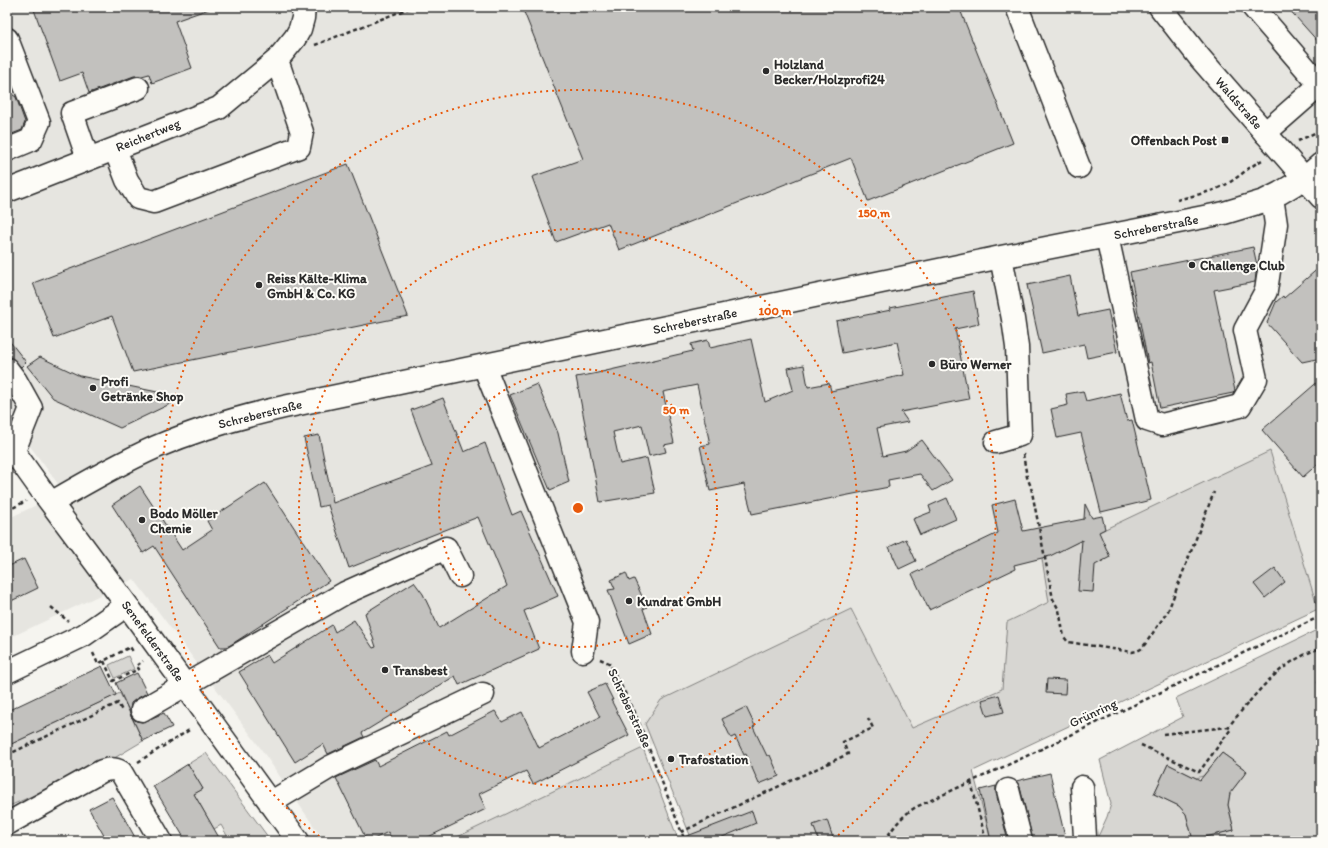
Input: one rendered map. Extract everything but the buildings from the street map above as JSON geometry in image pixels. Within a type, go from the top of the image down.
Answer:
[{"type":"street","name":"Reichertweg","points":[[7,191],[218,108],[277,60],[295,38],[300,29],[304,7]]},
{"type":"street","points":[[1017,7],[1079,167]]},
{"type":"street","name":"Waldstraße","points":[[1160,7],[1200,58],[1321,197]]},
{"type":"street","points":[[1253,7],[1321,85],[1265,133]]},
{"type":"street","points":[[7,39],[39,122],[31,140],[7,150]]},
{"type":"street","points":[[114,148],[127,180],[138,198],[154,202],[299,147],[302,132],[277,60]]},
{"type":"street","points":[[88,159],[72,113],[138,88]]},
{"type":"street","name":"Schreberstraße","points":[[51,503],[115,467],[156,447],[203,429],[244,416],[284,406],[484,366],[1001,257],[1224,213],[1272,197],[1305,178],[1321,164]]},
{"type":"street","points":[[1107,236],[1147,420],[1162,425],[1240,406],[1256,379],[1245,330],[1266,291],[1276,224],[1272,197]]},
{"type":"street","points":[[996,442],[1020,435],[1017,347],[1001,257]]},
{"type":"street","points":[[484,366],[587,622],[584,651]]},
{"type":"street","points":[[7,369],[16,381],[31,408],[11,447]]},
{"type":"street","name":"Senefelderstraße","points":[[11,447],[298,841]]},
{"type":"street","points":[[142,710],[346,593],[446,548],[460,576]]},
{"type":"street","points":[[7,672],[84,635],[127,605]]},
{"type":"street","points":[[270,803],[330,767],[483,694]]},
{"type":"street","points":[[7,824],[102,771],[116,769],[121,772],[161,841]]},
{"type":"street","points":[[1082,787],[1084,841]]},
{"type":"street","points":[[1008,790],[1021,841]]},
{"type":"path","points":[[313,46],[412,7]]},
{"type":"path","points":[[1020,435],[1027,477],[1031,487],[1053,599],[1059,610],[1064,637],[1068,642],[1132,652],[1141,649],[1146,644],[1168,611],[1214,492]]},
{"type":"path","points":[[51,607],[68,621]]},
{"type":"path","name":"Grünring","points":[[884,841],[896,824],[916,807],[1321,616]]},
{"type":"path","points":[[98,664],[130,647],[142,662],[136,666],[139,669],[113,681],[104,661]]},
{"type":"path","points":[[1163,734],[1228,727],[1276,672],[1298,657],[1321,648]]},
{"type":"path","name":"Schreberstraße","points":[[584,651],[609,663],[634,710],[685,841]]},
{"type":"path","points":[[7,755],[118,703],[123,714],[131,710],[142,710]]},
{"type":"path","points":[[121,772],[209,718]]},
{"type":"path","points":[[681,832],[848,754],[843,742],[873,728],[868,718]]},
{"type":"path","points":[[1141,745],[1199,772],[1231,729],[1228,727]]},
{"type":"path","points":[[971,782],[986,841]]},
{"type":"shaded area","points":[[7,7],[1321,7],[1321,607],[1318,609],[1270,452],[1049,602],[1008,622],[1002,689],[912,728],[850,609],[645,724],[654,743],[449,841],[324,841],[259,746],[134,579],[7,639],[7,519],[64,492],[7,415]]},
{"type":"shaded area","points":[[1270,451],[1318,609],[973,771],[991,841],[449,841],[643,748],[678,839],[690,835],[645,724],[661,700],[851,609],[912,728],[1002,689],[1007,622],[1049,602],[1042,559]]},
{"type":"shaded area","points":[[1321,628],[1321,675],[1317,683],[1321,685],[1321,841],[1096,841],[1111,804],[1100,760],[1183,717],[1176,698]],"holes":[[[1222,753],[1247,771],[1230,793],[1228,805],[1234,830],[1193,840],[1186,814],[1179,806],[1154,794],[1168,764],[1196,778],[1203,776]]]},
{"type":"shaded area","points":[[128,656],[134,669],[115,678],[109,665]]},
{"type":"shaded area","points":[[120,693],[143,741],[101,766],[7,807],[7,746]]},
{"type":"shaded area","points":[[206,753],[271,841],[230,841],[221,825],[214,829],[194,794],[203,789],[188,764]]},
{"type":"place","name":"Holzland Becker/Holzprofi24","points":[[766,71]]},
{"type":"place","name":"Offenbach Post","points":[[1225,140]]},
{"type":"place","name":"Challenge Club","points":[[1192,265]]},
{"type":"place","name":"Reiss Kälte-Klima GmbH & Co. KG","points":[[259,285]]},
{"type":"place","name":"Büro Werner","points":[[932,364]]},
{"type":"place","name":"Profi Getränke Shop","points":[[93,388]]},
{"type":"place","name":"Bodo Möller Chemie","points":[[142,520]]},
{"type":"place","name":"Kundrat GmbH","points":[[629,601]]},
{"type":"place","name":"Transbest","points":[[385,670]]},
{"type":"place","name":"Trafostation","points":[[671,759]]}]
